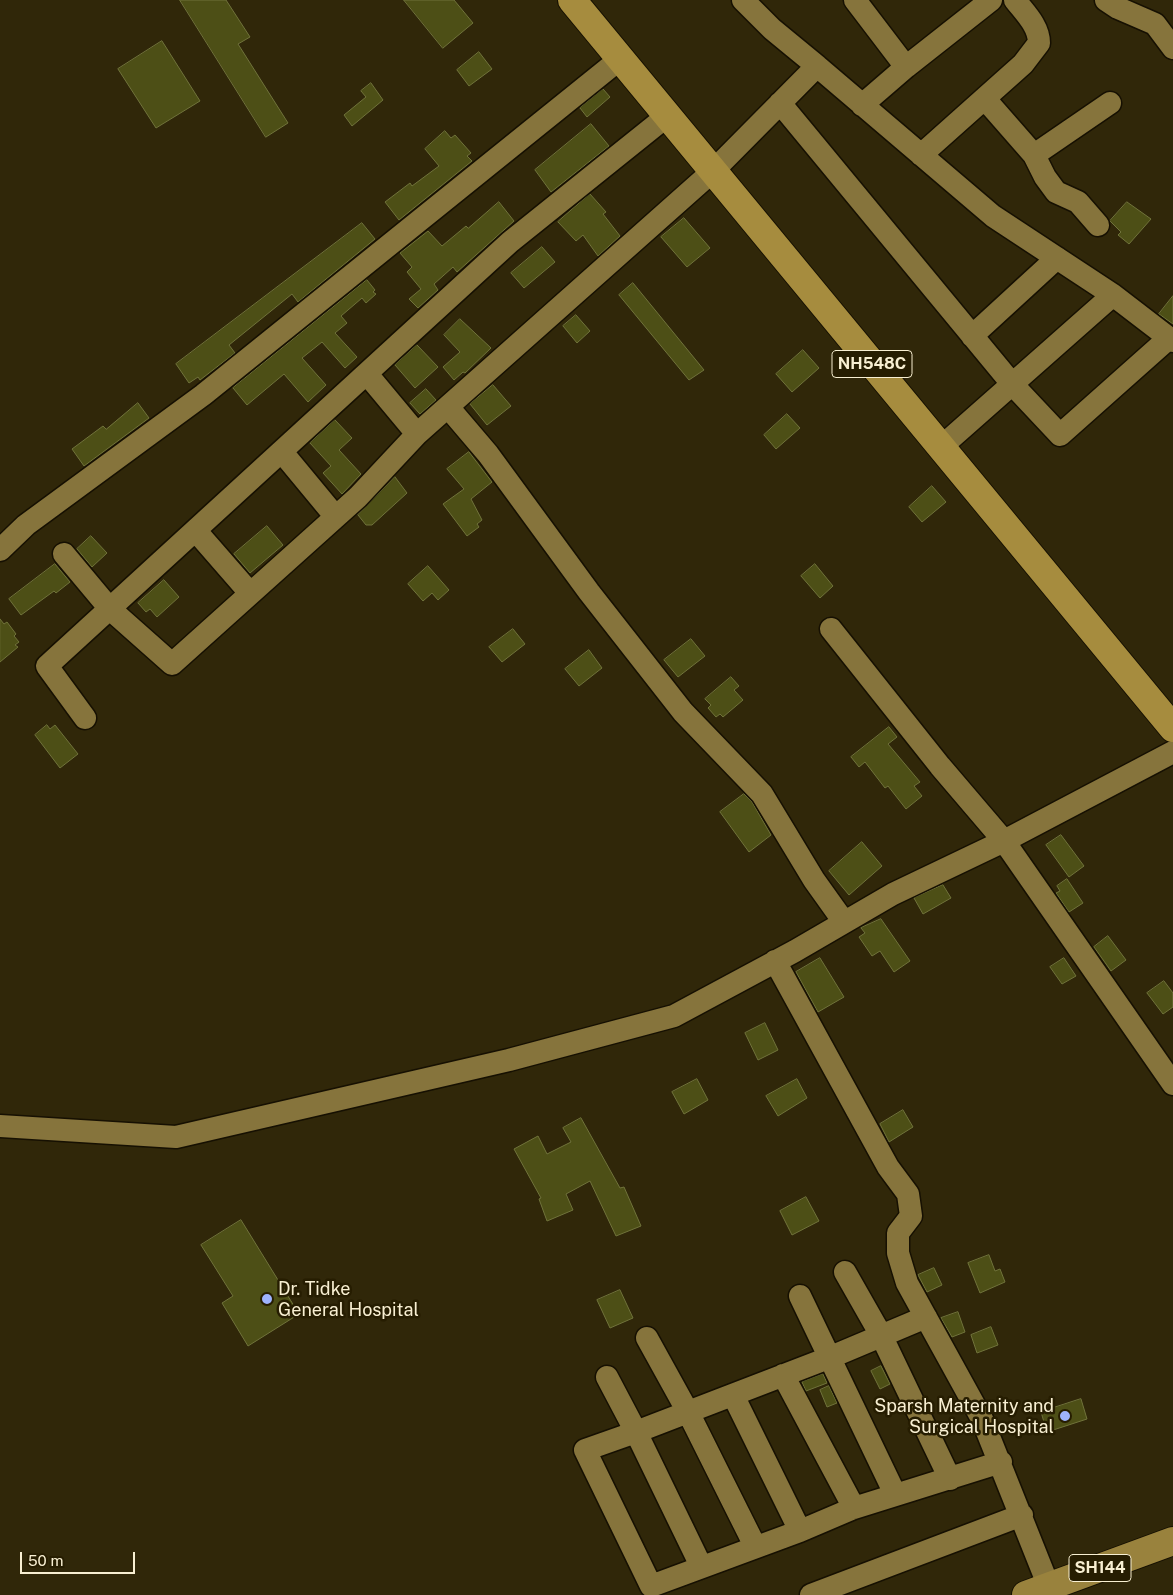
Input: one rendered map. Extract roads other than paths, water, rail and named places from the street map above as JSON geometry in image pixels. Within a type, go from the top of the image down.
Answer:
[{"type":"highway","name":"NH548C","points":[[572,0],[1173,728]]},
{"type":"main road","name":"SH144","points":[[1038,1591],[1173,1541]]},
{"type":"street","points":[[743,0],[772,29],[993,216],[1113,295],[1171,339],[1060,435],[1013,385],[780,103]]},
{"type":"street","points":[[855,0],[906,67]]},
{"type":"street","points":[[862,105],[906,67],[991,0]]},
{"type":"street","points":[[921,155],[1023,64],[1039,43],[1039,35],[1033,24],[1015,0]]},
{"type":"street","points":[[1106,0],[1155,24],[1173,48]]},
{"type":"street","points":[[0,550],[26,525],[204,395],[620,59]]},
{"type":"street","points":[[64,554],[110,609],[172,664],[358,497],[417,434],[713,171],[817,66]]},
{"type":"street","points":[[985,99],[1034,154],[1045,177],[1056,192],[1078,202],[1098,225]]},
{"type":"street","points":[[1034,154],[1110,103]]},
{"type":"street","points":[[85,718],[47,666],[510,242],[667,116]]},
{"type":"street","points":[[972,336],[1057,258]]},
{"type":"street","points":[[941,447],[1113,295]]},
{"type":"street","points":[[367,374],[417,434]]},
{"type":"street","points":[[448,408],[488,454],[589,592],[682,712],[762,794],[814,880],[844,922]]},
{"type":"street","points":[[282,452],[335,516]]},
{"type":"street","points":[[196,531],[250,593]]},
{"type":"street","points":[[831,629],[940,766],[1004,841],[1173,1084]]},
{"type":"street","points":[[0,1126],[176,1137],[509,1060],[674,1016],[893,894],[1004,841],[1173,752]]},
{"type":"street","points":[[775,961],[888,1167],[908,1194],[911,1216],[898,1233],[898,1253],[908,1283],[982,1418],[1001,1462],[1022,1515],[1038,1591]]},
{"type":"street","points":[[845,1272],[882,1337],[950,1479]]},
{"type":"street","points":[[800,1296],[831,1357],[895,1494]]},
{"type":"street","points":[[926,1317],[882,1337],[689,1414],[585,1450],[651,1586],[754,1546],[800,1531],[854,1508],[1001,1462]]},
{"type":"street","points":[[647,1338],[689,1414],[754,1546]]},
{"type":"street","points":[[783,1375],[854,1508]]},
{"type":"street","points":[[607,1377],[701,1566]]},
{"type":"street","points":[[733,1395],[800,1531]]},
{"type":"street","points":[[811,1595],[1022,1515]]},
{"type":"place","name":"Dr. Tidke General Hospital","points":[[267,1299]]},
{"type":"place","name":"Sparsh Maternity and Surgical Hospital","points":[[1065,1416]]}]
